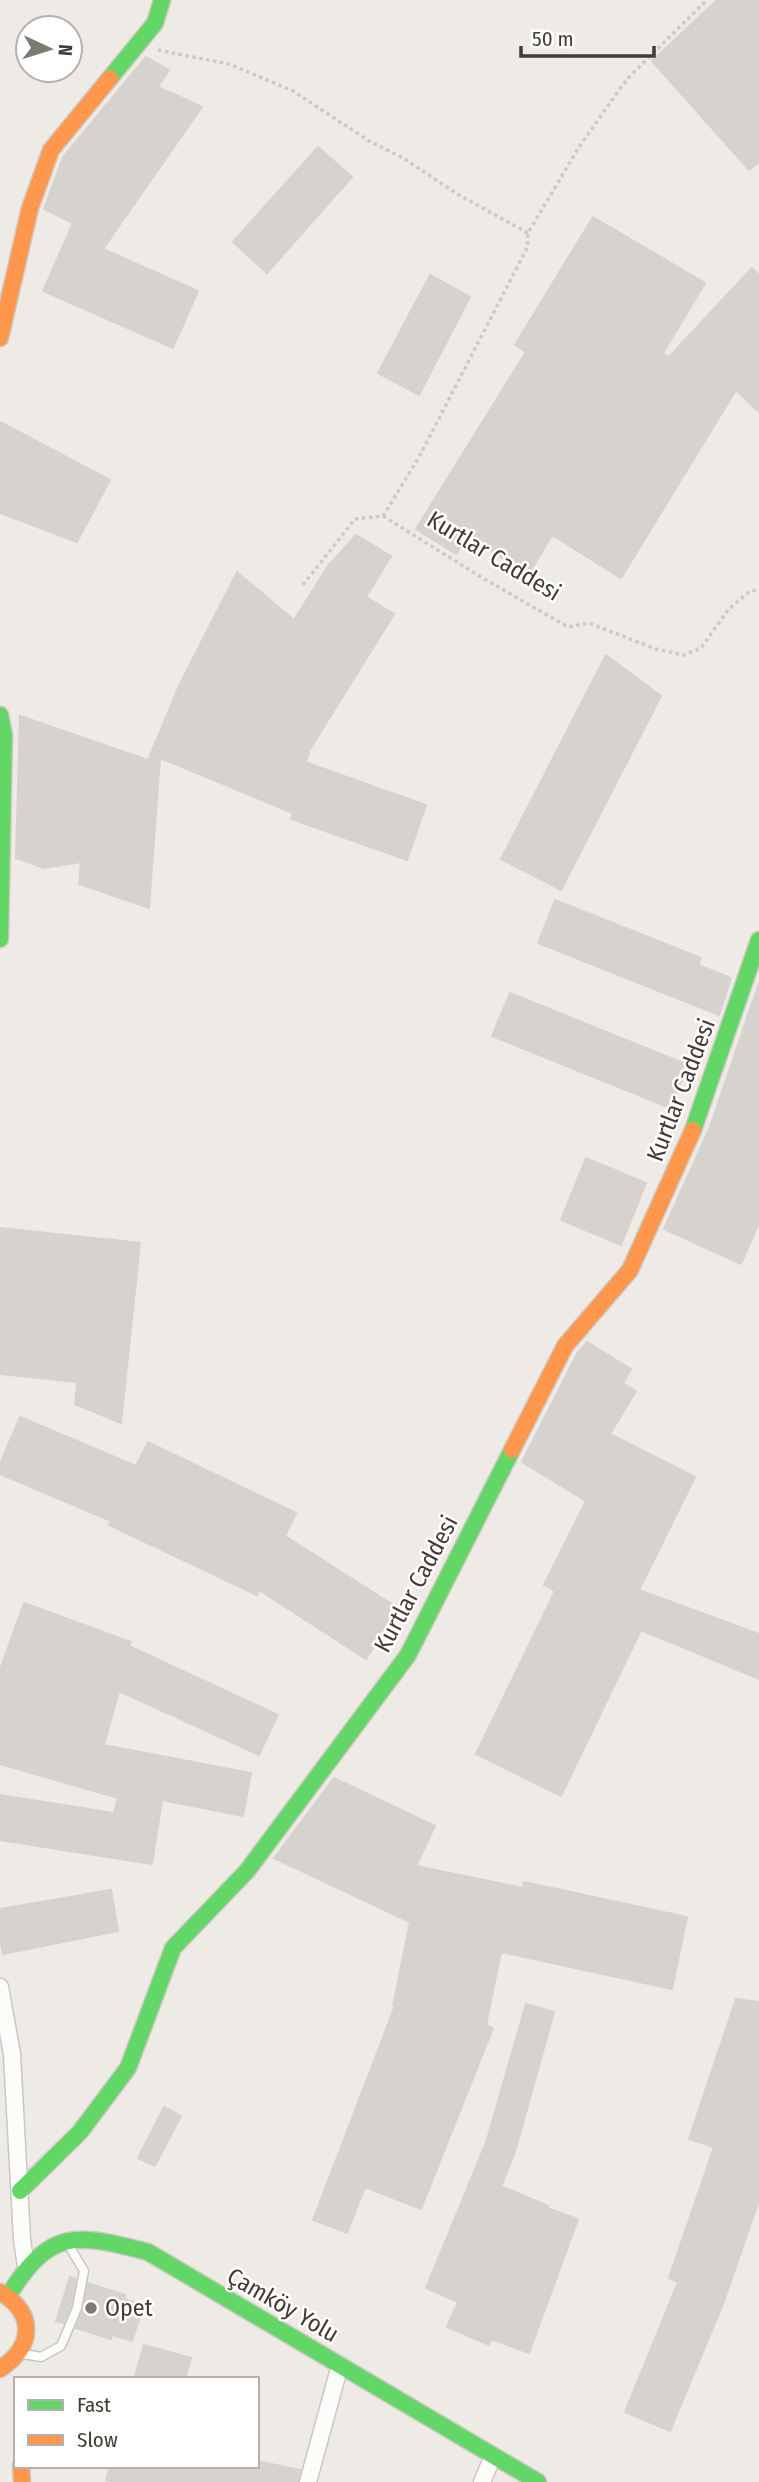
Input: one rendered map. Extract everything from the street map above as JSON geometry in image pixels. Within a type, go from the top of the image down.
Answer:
[{"type":"street","points":[[0,338],[30,208],[51,150],[156,23],[162,0]]},
{"type":"street","points":[[0,715],[4,735],[0,939]]},
{"type":"street","name":"Kurtlar Caddesi","points":[[20,2191],[80,2132],[128,2068],[173,1948],[247,1871],[408,1654],[565,1346],[630,1270],[697,1122],[759,940]]},
{"type":"street","points":[[0,1987],[12,2054],[7,2083],[26,2267]]},
{"type":"street","name":"Çamköy Yolu","points":[[4,2294],[26,2267],[46,2250],[75,2239],[96,2239],[148,2252],[538,2482]]},
{"type":"street","points":[[0,2369],[21,2353],[27,2328],[18,2304],[4,2294]]},
{"type":"street","points":[[21,2353],[21,2377]]},
{"type":"street","points":[[308,2482],[340,2365]]},
{"type":"street","points":[[482,2482],[493,2456]]},
{"type":"lane","points":[[21,2353],[41,2357],[61,2346],[77,2308],[84,2271],[67,2242]]},
{"type":"path","points":[[303,584],[355,519],[383,516],[418,459],[527,248],[528,233],[579,147],[627,79],[707,0]]},
{"type":"path","points":[[136,46],[229,64],[293,92],[369,141],[403,158],[459,195],[528,233]]},
{"type":"path","name":"Kurtlar Caddesi","points":[[383,516],[568,627],[589,623],[656,649],[684,655],[701,649],[728,610],[750,591],[759,590]]},
{"type":"building","points":[[717,0],[759,0],[759,162],[749,170],[652,61]]},
{"type":"building","points":[[146,57],[169,70],[158,87],[202,107],[103,249],[198,291],[173,348],[43,291],[73,223],[44,209],[63,157]]},
{"type":"building","points":[[318,147],[352,177],[267,273],[233,242]]},
{"type":"building","points":[[593,217],[705,283],[663,353],[669,357],[752,268],[759,275],[759,412],[736,390],[621,578],[552,535],[529,574],[467,537],[456,554],[416,529],[526,352],[515,345]]},
{"type":"building","points":[[430,275],[470,297],[419,395],[378,373]]},
{"type":"building","points":[[0,422],[110,480],[77,542],[0,513]]},
{"type":"building","points":[[356,535],[391,556],[366,597],[394,614],[307,754],[305,762],[426,805],[407,860],[291,819],[293,813],[160,758],[149,908],[79,884],[81,862],[44,868],[16,858],[20,716],[148,760],[180,684],[237,572],[294,620],[328,566]]},
{"type":"building","points":[[606,655],[661,696],[561,890],[501,859]]},
{"type":"building","points":[[555,900],[701,958],[698,965],[731,978],[719,1015],[538,943]]},
{"type":"building","points":[[759,983],[759,1222],[741,1264],[664,1229],[710,1127]]},
{"type":"building","points":[[510,993],[688,1065],[670,1108],[492,1036]]},
{"type":"building","points":[[586,1158],[646,1183],[621,1245],[561,1220]]},
{"type":"building","points":[[0,1228],[140,1243],[121,1423],[75,1404],[77,1382],[0,1374]]},
{"type":"building","points":[[587,1342],[631,1369],[623,1383],[636,1391],[610,1434],[695,1477],[639,1590],[759,1634],[759,1679],[641,1630],[561,1796],[476,1754],[555,1591],[544,1585],[586,1501],[522,1462],[577,1354]]},
{"type":"building","points":[[20,1417],[136,1466],[148,1442],[296,1513],[285,1536],[398,1608],[366,1659],[259,1590],[257,1595],[109,1525],[111,1521],[0,1474],[0,1464]]},
{"type":"building","points":[[24,1603],[131,1642],[129,1646],[278,1715],[259,1755],[119,1691],[104,1745],[251,1773],[243,1816],[162,1800],[152,1864],[0,1840],[0,1795],[114,1813],[118,1798],[0,1764],[0,1670]]},
{"type":"building","points":[[334,1778],[435,1826],[416,1866],[523,1888],[524,1882],[687,1917],[672,1989],[501,1952],[486,2025],[493,2028],[421,2209],[365,2187],[347,2233],[313,2220],[395,2006],[410,1922],[274,1858]]},
{"type":"building","points":[[111,1890],[118,1931],[3,1954],[0,1909]]},
{"type":"building","points":[[736,1999],[759,2002],[759,2200],[723,2304],[670,2431],[625,2412],[678,2282],[669,2278],[714,2147],[689,2139]]},
{"type":"building","points":[[526,2004],[554,2012],[515,2152],[501,2186],[548,2206],[547,2208],[578,2219],[529,2353],[491,2339],[489,2345],[447,2327],[458,2302],[426,2288],[486,2143]]},
{"type":"building","points":[[164,2107],[181,2116],[155,2166],[138,2158]]},
{"type":"building","points":[[70,2277],[76,2279],[71,2306],[63,2323],[56,2321]]},
{"type":"building","points":[[88,2283],[125,2295],[124,2299],[144,2305],[132,2341],[112,2335],[111,2339],[76,2328]]},
{"type":"building","points":[[144,2345],[191,2358],[186,2377],[135,2377]]},
{"type":"building","points":[[259,2461],[300,2470],[298,2482],[106,2480],[109,2468],[259,2468]]},
{"type":"traffic: fast","points":[[110,78],[155,23],[162,0]]},
{"type":"traffic: fast","points":[[0,715],[4,735],[0,939]]},
{"type":"traffic: fast","points":[[693,1130],[759,940]]},
{"type":"traffic: fast","points":[[20,2191],[80,2132],[128,2068],[173,1948],[247,1871],[408,1655],[512,1450]]},
{"type":"traffic: fast","points":[[8,2296],[37,2258],[52,2247],[67,2241],[102,2241],[148,2252],[538,2482]]},
{"type":"traffic: slow","points":[[0,338],[30,208],[51,150],[110,78]]},
{"type":"traffic: slow","points":[[512,1450],[565,1346],[630,1270],[693,1130]]},
{"type":"traffic: slow","points":[[0,2292],[20,2310],[26,2330],[19,2350],[0,2369]]},
{"type":"traffic: slow","points":[[21,2468],[22,2482]]},
{"type":"place","name":"Opet","points":[[91,2308]]}]
